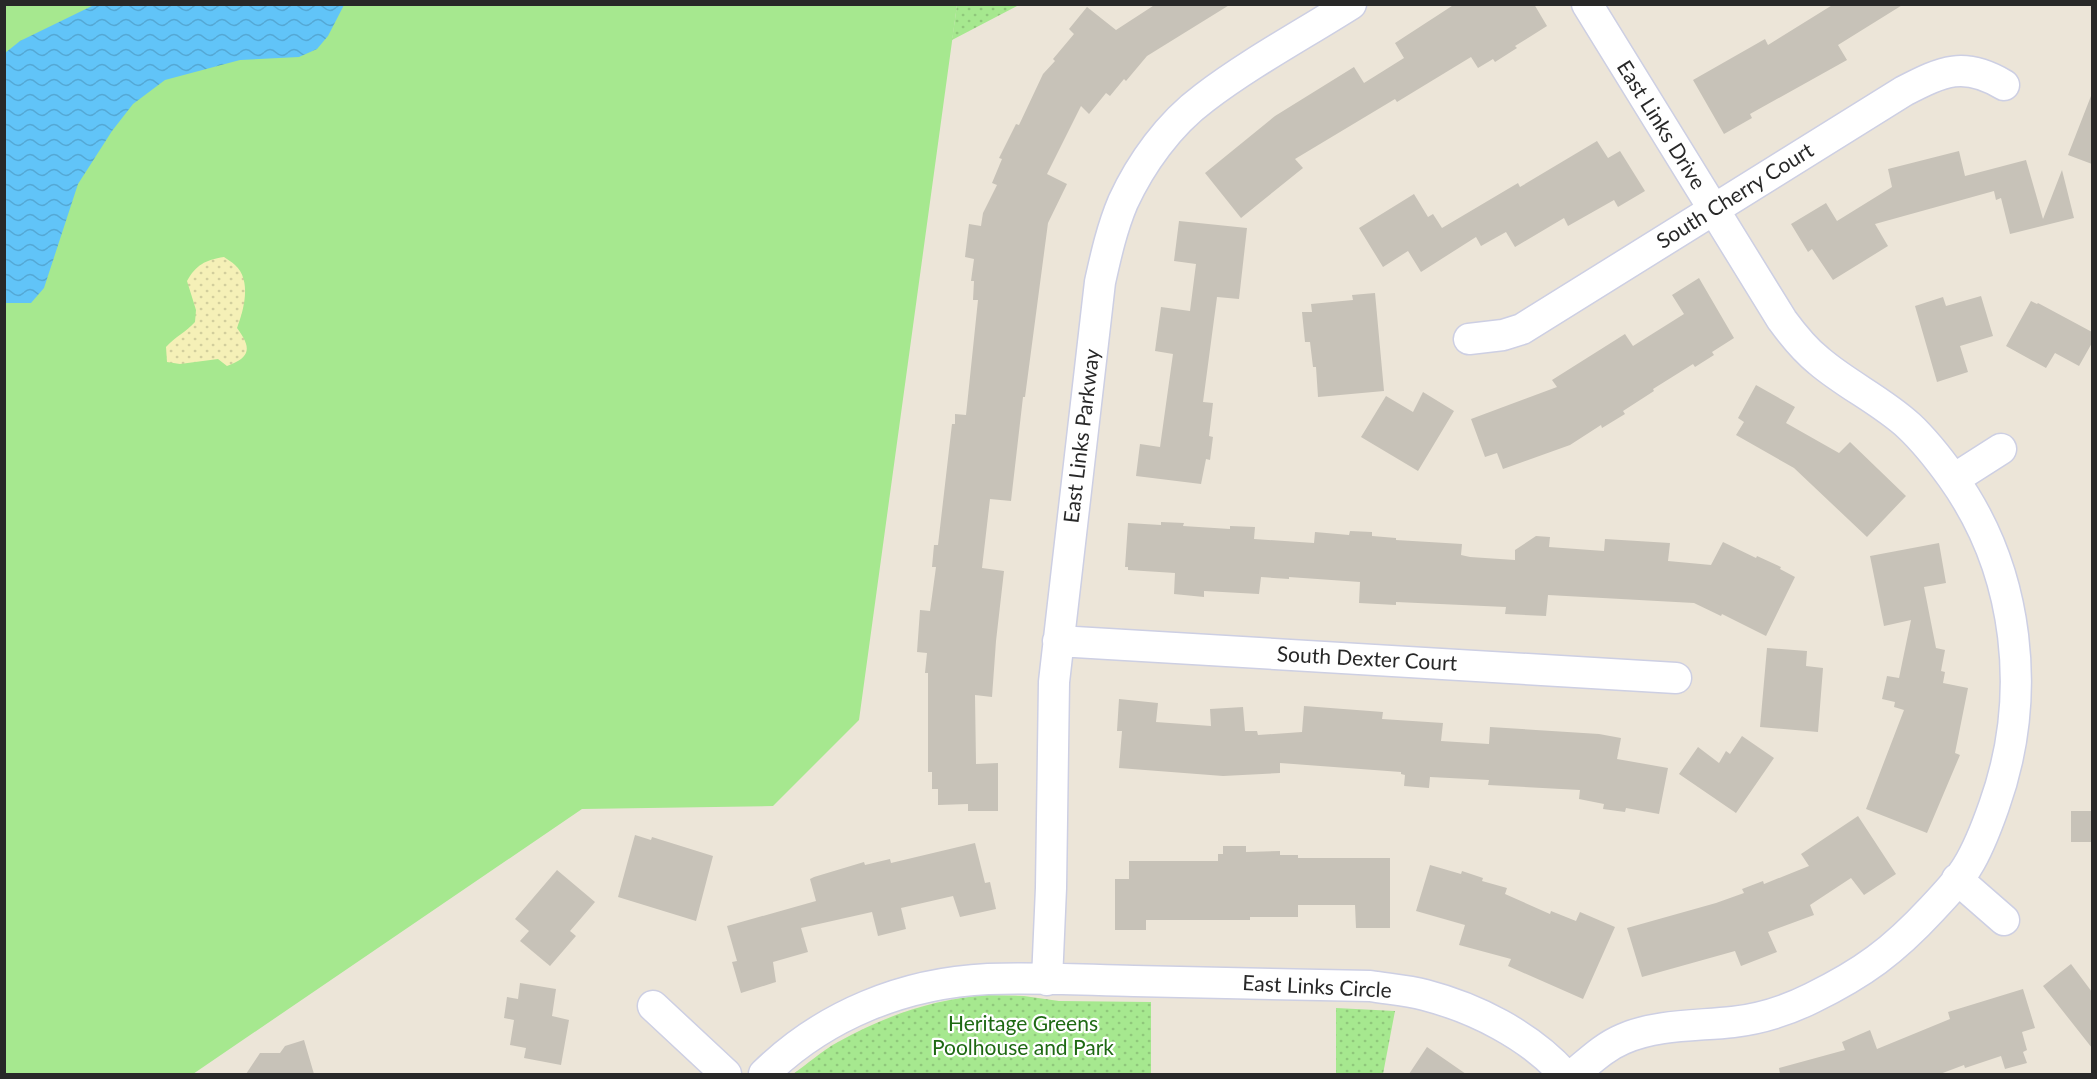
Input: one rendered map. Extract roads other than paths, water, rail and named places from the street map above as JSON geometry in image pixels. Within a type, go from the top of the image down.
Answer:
[{"type":"street","name":"East Links Parkway","points":[[1047,980],[1051,888],[1052,732],[1058,641],[1101,282],[1110,238],[1123,202],[1140,171],[1178,121],[1202,99],[1351,4]]},
{"type":"street","name":"East Links Drive","points":[[1574,1074],[1605,1049],[1641,1032],[1737,1022],[1771,1014],[1805,1001],[1838,986],[1891,951],[1917,926],[1967,867],[1986,830],[2004,777],[2014,732],[2018,688],[2010,616],[1997,566],[1985,536],[1954,479],[1932,450],[1910,427],[1819,361],[1800,343],[1782,320],[1587,4]]},
{"type":"street","name":"South Cherry Court","points":[[1469,339],[1503,335],[1522,329],[1904,91],[1929,78],[1949,72],[1970,71],[1986,74],[2004,85]]},
{"type":"street","points":[[1954,479],[2001,449]]},
{"type":"street","name":"South Dexter Court","points":[[1058,641],[1676,678]]},
{"type":"street","points":[[1957,879],[2004,920]]},
{"type":"street","name":"East Links Circle","points":[[764,1074],[801,1042],[830,1023],[890,997],[924,987],[958,981],[989,979],[1370,986],[1424,994],[1491,1020],[1519,1037],[1555,1064],[1564,1074]]},
{"type":"street","points":[[653,1006],[726,1074]]},
{"type":"water","points":[[94,5],[344,5],[328,36],[317,49],[299,57],[240,60],[165,80],[133,104],[112,131],[78,184],[44,288],[31,303],[5,303],[5,53],[20,41]]},
{"type":"park label","name":"Heritage Greens Poolhouse and Park","points":[[1023,1036]]}]
